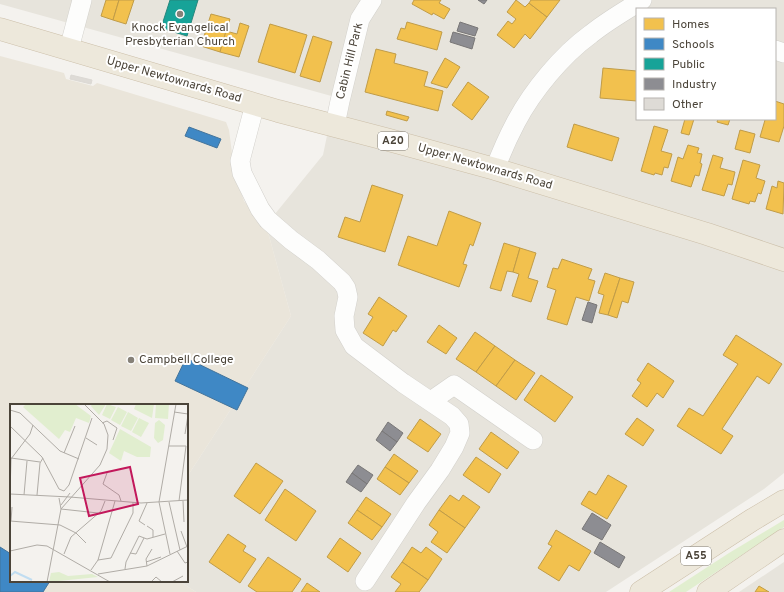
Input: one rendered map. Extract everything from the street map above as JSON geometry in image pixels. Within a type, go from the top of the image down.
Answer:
[{"type":"highway","name":"Upper Newtownards Road","points":[[0,30],[255,104],[495,169],[707,234],[784,260]]},
{"type":"highway","points":[[752,520],[767,498],[784,487]]},
{"type":"highway","name":"A55","points":[[641,592],[784,501]]},
{"type":"highway","points":[[708,592],[784,540]]},
{"type":"street","points":[[69,49],[82,0]]},
{"type":"street","name":"Cabin Hill Park","points":[[335,125],[360,19],[372,0]]},
{"type":"street","points":[[495,169],[516,122],[530,98],[567,54],[590,34],[629,15],[642,0]]},
{"type":"street","points":[[255,104],[240,161],[242,173],[260,209],[268,220],[291,240],[318,260],[342,282],[346,288],[348,297],[344,316],[345,330],[354,346],[452,416],[459,424],[460,433],[454,447],[365,582]]},
{"type":"street","points":[[431,401],[454,385],[533,440]]},
{"type":"shaded area","points":[[0,0],[784,0],[784,473],[764,489],[606,592],[196,592],[181,582],[188,582],[188,475],[291,316],[266,225],[323,155],[335,97],[0,4]]},
{"type":"shaded area","name":"Campbell College","points":[[0,56],[64,73],[66,79],[93,86],[97,83],[226,122],[229,130],[235,176],[244,201],[255,215],[266,225],[291,316],[188,475],[188,404],[10,404],[10,582],[181,582],[196,592],[0,592]]},
{"type":"shaded area","points":[[784,562],[784,592],[739,592]]},
{"type":"green space","points":[[784,520],[784,527],[686,592],[669,592],[729,553]]},
{"type":"building: Homes","points":[[106,0],[119,0],[113,20],[101,16]]},
{"type":"building: Homes","points":[[119,0],[134,0],[126,24],[113,20]]},
{"type":"building: Homes","points":[[414,0],[441,0],[439,3],[450,9],[444,19],[433,13],[432,15],[412,4]]},
{"type":"building: Homes","points":[[516,0],[525,7],[529,3],[547,17],[530,39],[525,34],[514,48],[497,35],[508,21],[512,24],[516,19],[507,12]]},
{"type":"building: Homes","points":[[531,0],[560,0],[547,17],[529,3]]},
{"type":"building: Homes","points":[[211,14],[230,19],[220,52],[201,46]]},
{"type":"building: Homes","points":[[407,22],[442,32],[437,50],[397,39],[401,28],[405,29]]},
{"type":"building: Homes","points":[[240,23],[249,26],[239,57],[220,52],[226,31],[237,34]]},
{"type":"building: Homes","points":[[270,24],[307,35],[295,73],[258,62]]},
{"type":"building: Homes","points":[[313,36],[332,42],[320,82],[300,76]]},
{"type":"building: Homes","points":[[376,49],[396,54],[394,63],[428,72],[424,86],[443,91],[438,111],[365,92]]},
{"type":"building: Homes","points":[[445,58],[460,67],[447,88],[431,83]]},
{"type":"building: Homes","points":[[603,68],[636,71],[636,101],[600,98]]},
{"type":"building: Homes","points":[[468,82],[489,97],[472,120],[452,105]]},
{"type":"building: Homes","points":[[776,101],[784,104],[784,126],[779,142],[760,137],[765,120],[776,120]]},
{"type":"building: Homes","points":[[387,111],[409,117],[407,121],[386,115]]},
{"type":"building: Homes","points":[[685,120],[694,120],[689,135],[681,133]]},
{"type":"building: Homes","points":[[718,120],[730,120],[728,125],[717,122]]},
{"type":"building: Homes","points":[[574,124],[619,138],[612,161],[567,147]]},
{"type":"building: Homes","points":[[654,126],[668,130],[661,151],[672,154],[668,168],[664,167],[662,175],[655,173],[654,175],[641,171]]},
{"type":"building: Homes","points":[[740,130],[755,134],[750,153],[735,149]]},
{"type":"building: Homes","points":[[688,145],[699,148],[697,153],[702,154],[700,163],[702,164],[699,176],[695,175],[691,187],[671,181],[678,157],[683,159]]},
{"type":"building: Homes","points":[[713,155],[723,158],[720,168],[735,172],[732,185],[728,184],[724,196],[702,190]]},
{"type":"building: Homes","points":[[743,160],[760,165],[756,178],[765,181],[761,194],[758,193],[755,202],[750,201],[749,204],[732,199]]},
{"type":"building: Homes","points":[[778,181],[784,183],[783,214],[766,209],[772,186],[777,188]]},
{"type":"building: Homes","points":[[372,185],[403,195],[385,252],[338,237],[345,217],[360,222]]},
{"type":"building: Homes","points":[[449,211],[481,223],[473,246],[470,244],[463,264],[467,265],[459,287],[398,265],[408,236],[437,246]]},
{"type":"building: Homes","points":[[504,243],[520,248],[513,272],[507,271],[501,291],[490,288]]},
{"type":"building: Homes","points":[[520,248],[536,253],[528,278],[538,281],[531,302],[512,296],[519,274],[513,272]]},
{"type":"building: Homes","points":[[562,259],[592,269],[588,279],[595,281],[589,301],[576,297],[567,325],[547,319],[556,290],[547,287],[553,268],[558,269]]},
{"type":"building: Homes","points":[[605,273],[620,278],[608,315],[599,313],[604,295],[598,293]]},
{"type":"building: Homes","points":[[620,278],[634,282],[628,303],[622,301],[617,318],[608,315]]},
{"type":"building: Homes","points":[[379,297],[407,316],[396,332],[393,330],[383,346],[363,333],[373,317],[368,314]]},
{"type":"building: Homes","points":[[439,325],[457,338],[446,354],[427,342]]},
{"type":"building: Homes","points":[[475,332],[495,346],[476,372],[456,359]]},
{"type":"building: Homes","points":[[736,335],[782,364],[769,384],[757,376],[722,429],[733,436],[721,454],[677,426],[689,408],[703,416],[738,364],[723,355]]},
{"type":"building: Homes","points":[[495,346],[515,360],[496,386],[476,372]]},
{"type":"building: Homes","points":[[515,360],[535,373],[516,400],[496,386]]},
{"type":"building: Homes","points":[[648,363],[674,381],[663,398],[657,393],[647,407],[632,396],[641,383],[637,380]]},
{"type":"building: Homes","points":[[541,375],[573,397],[555,422],[524,400]]},
{"type":"building: Homes","points":[[637,418],[654,430],[643,446],[625,434]]},
{"type":"building: Homes","points":[[420,419],[441,434],[428,452],[407,438]]},
{"type":"building: Homes","points":[[491,432],[519,452],[507,469],[479,449]]},
{"type":"building: Homes","points":[[394,454],[418,471],[409,483],[385,467]]},
{"type":"building: Homes","points":[[476,457],[501,474],[489,493],[463,475]]},
{"type":"building: Homes","points":[[256,463],[283,481],[260,514],[234,496]]},
{"type":"building: Homes","points":[[385,467],[409,483],[400,495],[377,479]]},
{"type":"building: Homes","points":[[608,475],[627,486],[607,519],[581,504],[589,491],[596,495]]},
{"type":"building: Homes","points":[[285,489],[316,511],[296,541],[265,520]]},
{"type":"building: Homes","points":[[450,495],[459,501],[463,495],[480,507],[465,528],[439,510]]},
{"type":"building: Homes","points":[[366,497],[391,514],[382,527],[357,510]]},
{"type":"building: Homes","points":[[357,510],[382,527],[372,540],[348,523]]},
{"type":"building: Homes","points":[[439,510],[465,528],[447,553],[431,542],[438,532],[429,525]]},
{"type":"building: Homes","points":[[556,530],[591,551],[579,571],[569,565],[559,581],[538,568],[552,546],[548,544]]},
{"type":"building: Homes","points":[[228,534],[246,546],[243,551],[256,559],[240,583],[209,562]]},
{"type":"building: Homes","points":[[340,538],[361,553],[348,572],[327,557]]},
{"type":"building: Homes","points":[[412,547],[421,553],[426,547],[442,559],[428,580],[402,562]]},
{"type":"building: Homes","points":[[268,557],[301,579],[292,592],[257,592],[248,586]]},
{"type":"building: Homes","points":[[402,562],[428,580],[419,592],[395,592],[401,584],[391,577]]},
{"type":"building: Homes","points":[[307,583],[320,592],[301,592]]},
{"type":"building: Homes","points":[[759,586],[769,592],[755,592]]},
{"type":"building: Schools","points":[[189,127],[221,139],[217,148],[185,136]]},
{"type":"building: Schools","points":[[186,358],[248,388],[237,410],[175,381]]},
{"type":"building: Schools","points":[[0,547],[10,553],[10,582],[49,582],[43,592],[0,592]]},
{"type":"building: Public","name":"Knock Evangelical Presbyterian Church","points":[[170,0],[198,0],[187,36],[161,28]]},
{"type":"building: Industry","points":[[478,0],[487,0],[484,4]]},
{"type":"building: Industry","points":[[460,22],[478,28],[475,36],[457,31]]},
{"type":"building: Industry","points":[[453,32],[475,38],[472,49],[450,42]]},
{"type":"building: Industry","points":[[588,302],[597,305],[592,323],[582,320]]},
{"type":"building: Industry","points":[[388,422],[403,433],[397,442],[382,431]]},
{"type":"building: Industry","points":[[382,431],[397,442],[390,451],[376,440]]},
{"type":"building: Industry","points":[[358,465],[373,475],[367,484],[352,473]]},
{"type":"building: Industry","points":[[352,473],[367,484],[361,492],[346,482]]},
{"type":"building: Industry","points":[[592,513],[611,525],[602,540],[582,529]]},
{"type":"building: Industry","points":[[600,542],[625,557],[619,568],[594,553]]},
{"type":"building: Other","points":[[71,75],[92,80],[91,84],[70,79]]},
{"type":"place","name":"Knock Evangelical Presbyterian Church","points":[[180,14]]},
{"type":"place","name":"Campbell College","points":[[131,360]]}]
